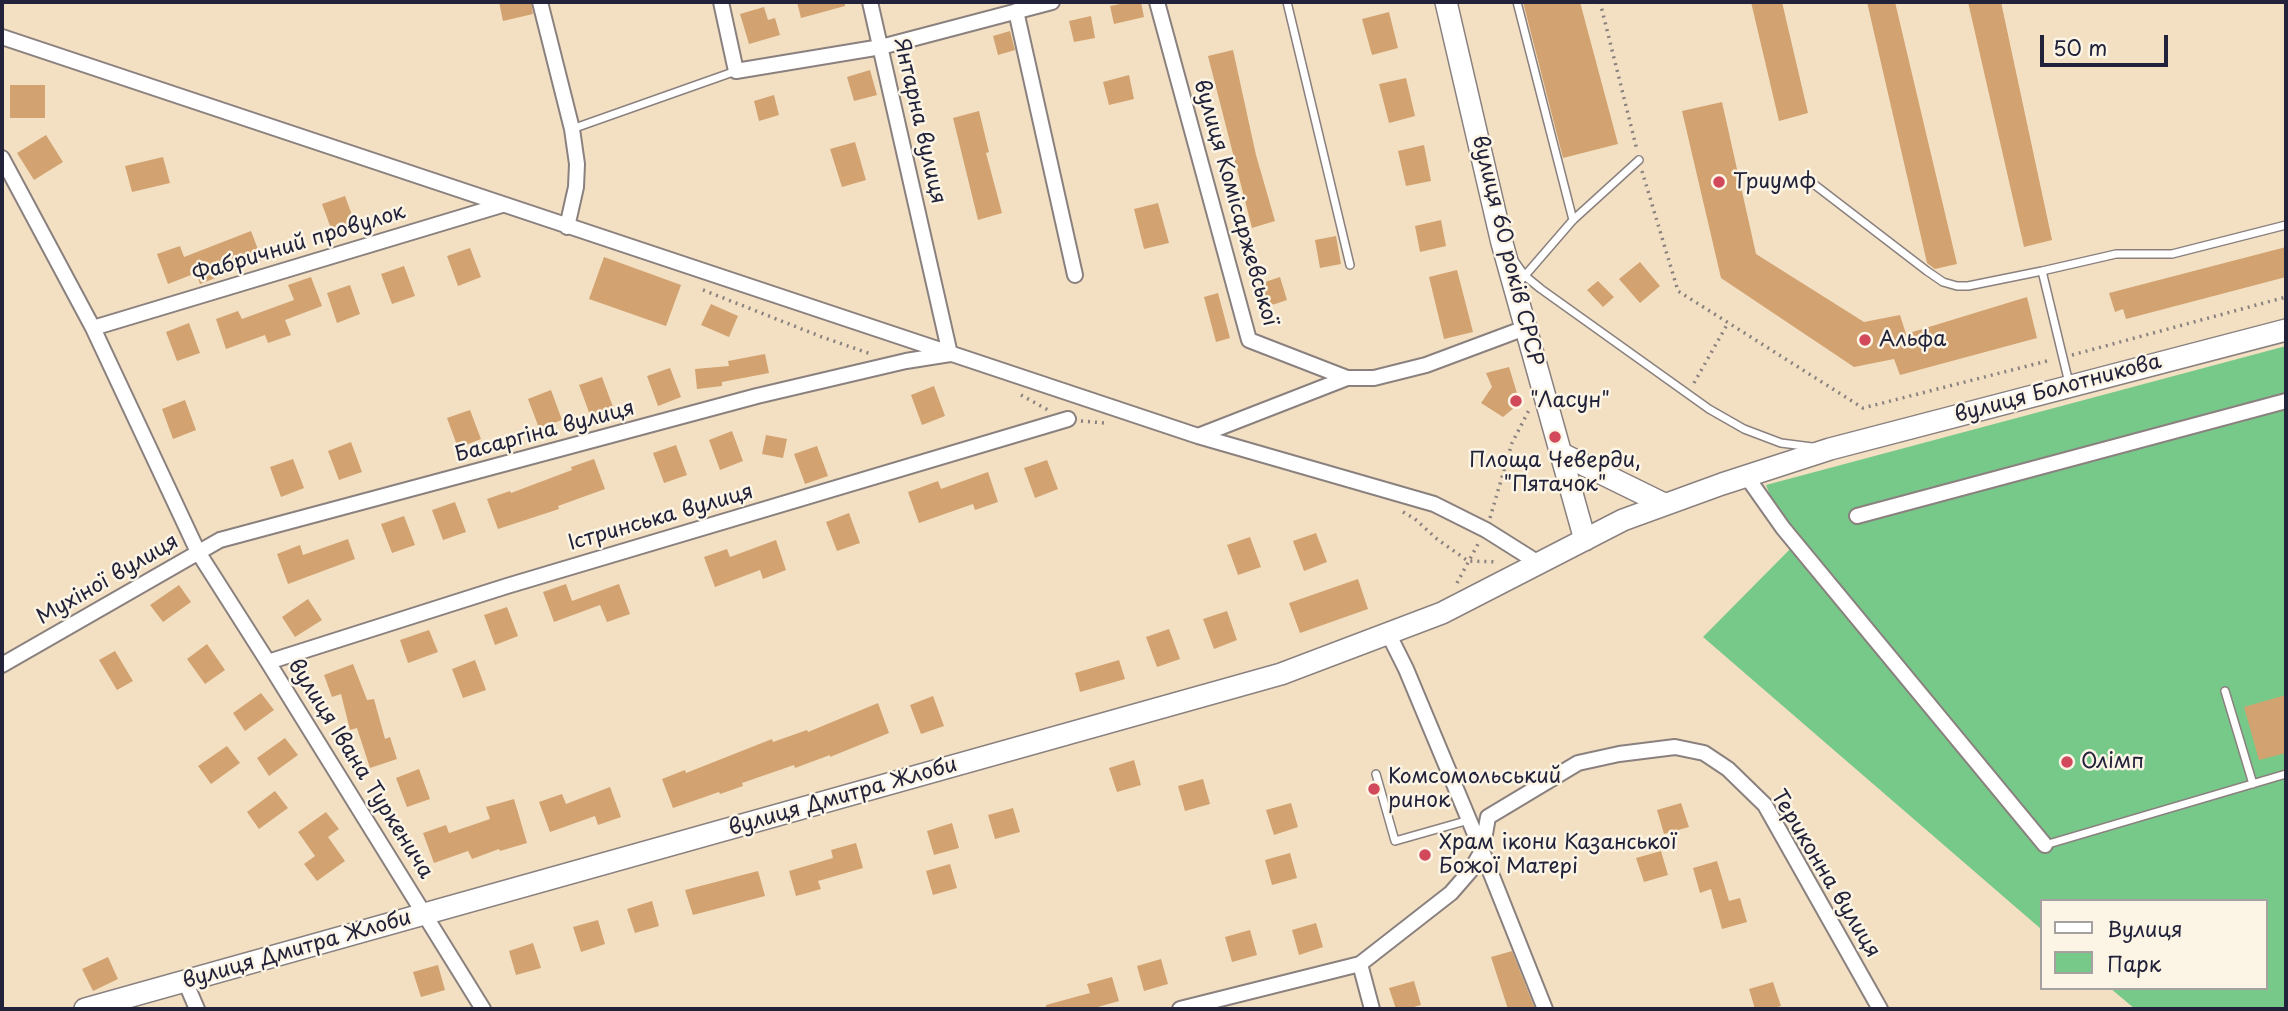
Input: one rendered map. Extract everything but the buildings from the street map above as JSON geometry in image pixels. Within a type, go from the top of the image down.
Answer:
[{"type":"main road","name":"вулиця 60 років СРСР","points":[[1446,2],[1502,243],[1520,281],[1525,328],[1585,540]]},
{"type":"main road","name":"вулиця Болотникова","points":[[1747,477],[1830,449],[2286,330]]},
{"type":"main road","points":[[1560,453],[1664,504]]},
{"type":"main road","name":"вулиця Дмитра Жлоби","points":[[85,1009],[1281,674],[1442,613],[1623,520],[1747,477]]},
{"type":"street","points":[[540,2],[572,129],[577,164],[576,187],[567,227]]},
{"type":"street","points":[[721,2],[736,71],[881,47],[1010,9],[1052,2]]},
{"type":"street","name":"Янтарна вулиця","points":[[870,2],[950,354]]},
{"type":"street","name":"вулиця Комісаржевської","points":[[1157,2],[1249,340],[1347,378],[1374,378],[1426,365],[1525,328]]},
{"type":"street","points":[[1010,9],[1075,275]]},
{"type":"street","points":[[2,37],[1198,436],[1434,504],[1486,530],[1540,564]]},
{"type":"street","name":"вулиця Івана Туркенича","points":[[2,158],[100,326],[198,552],[484,1009]]},
{"type":"street","name":"Фабричний провулок","points":[[100,326],[502,205]]},
{"type":"street","name":"Басаргіна вулиця","points":[[198,552],[220,540],[253,530],[758,396],[906,361],[950,354]]},
{"type":"street","points":[[1198,436],[1347,378]]},
{"type":"street","points":[[1857,516],[2286,401]]},
{"type":"street","name":"Істринська вулиця","points":[[268,662],[507,586],[1068,419]]},
{"type":"street","points":[[1747,477],[1783,528],[2045,845]]},
{"type":"street","name":"Мухіної вулиця","points":[[2,665],[198,552]]},
{"type":"street","points":[[1388,633],[1406,669],[1482,851],[1545,1009]]},
{"type":"street","name":"Териконна вулиця","points":[[1482,851],[1488,817],[1578,763],[1648,749],[1675,747],[1704,752],[1728,769],[1765,805],[1880,1009]]},
{"type":"street","points":[[1180,1009],[1360,964],[1451,893],[1471,870],[1482,851]]},
{"type":"street","points":[[1360,964],[1372,1009]]},
{"type":"street","points":[[185,981],[197,1009]]},
{"type":"lane","points":[[1286,2],[1350,265]]},
{"type":"lane","points":[[1517,2],[1573,220]]},
{"type":"lane","points":[[572,129],[736,71]]},
{"type":"lane","points":[[1639,160],[1573,220],[1520,281],[1744,429],[1782,443],[1830,449]]},
{"type":"lane","points":[[1811,182],[1943,282],[1956,286],[1968,286],[2116,254],[2172,254],[2286,225]]},
{"type":"lane","points":[[2042,271],[2069,387]]},
{"type":"lane","points":[[2225,691],[2253,784]]},
{"type":"lane","points":[[1376,774],[1395,841],[1469,820]]},
{"type":"lane","points":[[2045,845],[2286,774]]},
{"type":"path","points":[[1600,2],[1639,160],[1678,291],[1863,408],[2286,297]]},
{"type":"path","points":[[1688,394],[1728,323]]},
{"type":"path","points":[[1442,613],[1486,530],[1512,443],[1542,387]]},
{"type":"green space","name":"Олімп","points":[[2286,346],[2286,1009],[2135,1009],[2112,990],[2267,990],[2267,899],[2039,899],[2039,927],[1703,637],[1800,539],[1776,511],[1766,485]]},
{"type":"place","name":"Триумф","points":[[1719,182]]},
{"type":"place","name":"Альфа","points":[[1865,340]]},
{"type":"place","name":"\"Ласун\"","points":[[1516,401]]},
{"type":"place","name":"Площа Чеверди, \"Пятачок\"","points":[[1555,437]]},
{"type":"place","name":"Олімп","points":[[2067,762]]},
{"type":"place","name":"Комсомольський ринок","points":[[1374,789]]},
{"type":"place","name":"Храм ікони Казанської Божої Матері","points":[[1425,855]]}]
